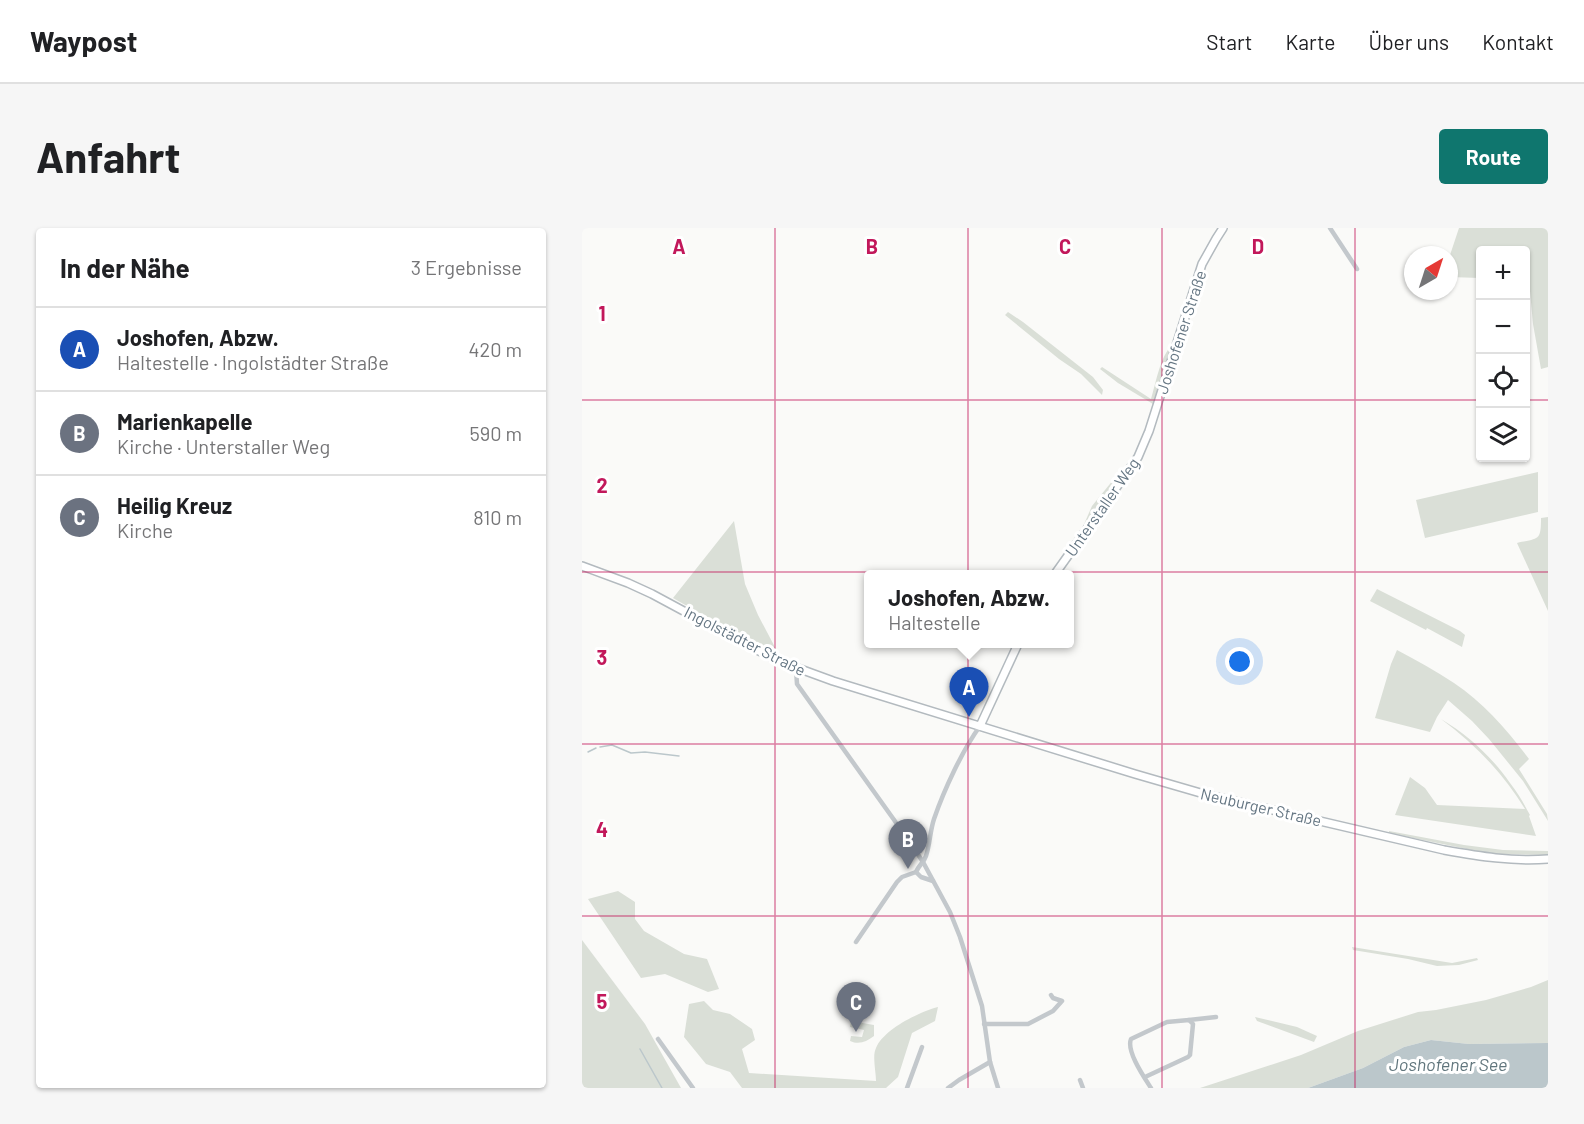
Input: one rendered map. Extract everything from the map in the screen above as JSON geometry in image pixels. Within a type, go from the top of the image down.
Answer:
[{"type":"main road","name":"Joshofener Straße","points":[[1146,438],[1202,264],[1223,228]]},
{"type":"main road","name":"Unterstaller Weg","points":[[1058,570],[1138,457],[1146,438]]},
{"type":"main road","name":"Ingolstädter Straße","points":[[582,566],[652,594],[796,669],[980,726]]},
{"type":"main road","points":[[980,726],[1016,648]]},
{"type":"main road","name":"Neuburger Straße","points":[[980,726],[1204,794],[1366,832],[1477,856],[1509,860],[1548,859]]},
{"type":"street","points":[[1330,228],[1357,269]]},
{"type":"street","points":[[796,669],[797,684],[907,838],[950,912],[982,1006],[990,1062],[998,1088]]},
{"type":"street","points":[[856,942],[897,882],[902,877],[916,872],[919,865],[926,859],[930,832],[942,800],[961,759],[980,726]]},
{"type":"street","points":[[916,872],[921,877],[933,881]]},
{"type":"street","points":[[984,1024],[1028,1024],[1053,1011],[1062,1001],[1051,995]]},
{"type":"street","points":[[1151,1088],[1129,1044],[1131,1038],[1167,1023],[1216,1017]]},
{"type":"street","points":[[1145,1077],[1190,1055],[1193,1024],[1189,1020]]},
{"type":"street","points":[[658,1039],[693,1088]]},
{"type":"street","points":[[907,1088],[922,1047]]},
{"type":"street","points":[[948,1088],[990,1062]]},
{"type":"street","points":[[1080,1080],[1083,1088]]},
{"type":"shaded area","points":[[1459,228],[1548,228],[1548,367],[1541,369],[1533,324],[1530,246],[1476,246],[1476,278],[1458,277],[1458,246],[1453,246]]},
{"type":"shaded area","points":[[1008,312],[1093,377],[1103,390],[1102,395],[1081,374],[1005,315]]},
{"type":"shaded area","points":[[1175,343],[1153,404],[1100,369],[1102,367],[1151,399],[1166,353]]},
{"type":"shaded area","points":[[1538,472],[1538,512],[1425,538],[1416,500]]},
{"type":"shaded area","points":[[1118,474],[1121,478],[1078,538],[1092,506]]},
{"type":"shaded area","points":[[1548,517],[1548,611],[1517,543],[1537,537],[1541,518]]},
{"type":"shaded area","points":[[734,521],[745,584],[777,655],[673,598]]},
{"type":"shaded area","points":[[1377,589],[1460,631],[1465,635],[1462,647],[1370,601]]},
{"type":"shaded area","points":[[1397,650],[1465,691],[1504,728],[1529,759],[1519,769],[1547,814],[1548,821],[1523,781],[1489,739],[1448,700],[1430,732],[1375,718]]},
{"type":"shaded area","points":[[1441,719],[1479,747],[1503,773],[1530,815],[1536,836],[1395,815],[1410,777],[1425,788],[1437,805],[1525,809],[1488,760]]},
{"type":"shaded area","points":[[1389,831],[1503,850],[1548,851],[1548,855],[1491,854],[1389,833]]},
{"type":"shaded area","points":[[618,891],[635,902],[635,919],[644,931],[684,954],[707,959],[719,989],[708,992],[665,974],[641,978],[588,899]]},
{"type":"shaded area","points":[[582,940],[645,1024],[681,1088],[582,1088]]},
{"type":"shaded area","points":[[1352,947],[1452,963],[1477,958],[1478,960],[1459,965],[1437,966],[1353,950]]},
{"type":"shaded area","points":[[1548,980],[1548,1043],[1469,1044],[1431,1040],[1404,1047],[1363,1068],[1308,1088],[1200,1088],[1301,1055],[1358,1031],[1418,1012],[1486,1000]]},
{"type":"shaded area","points":[[704,1001],[713,1010],[730,1014],[752,1029],[755,1040],[742,1049],[749,1073],[876,1081],[874,1055],[880,1041],[903,1022],[938,1007],[935,1021],[912,1033],[898,1077],[886,1088],[742,1088],[730,1072],[706,1064],[684,1037],[689,1004]]},
{"type":"shaded area","points":[[1255,1017],[1297,1027],[1317,1036],[1314,1042],[1257,1021]]},
{"type":"shaded area","points":[[851,1021],[874,1025],[874,1036],[862,1042],[850,1041],[851,1036],[862,1037],[864,1030],[850,1027]]},
{"type":"water","name":"Joshofener See","points":[[1431,1040],[1469,1044],[1548,1043],[1548,1088],[1308,1088],[1363,1068],[1404,1047]]},
{"type":"waterway","points":[[600,747],[612,745],[631,753],[645,752],[679,756]]},
{"type":"waterway","points":[[588,752],[596,748]]},
{"type":"waterway","points":[[640,1049],[662,1088]]},
{"type":"place","name":"Joshofen, Abzw.","points":[[969,717]]},
{"type":"place","name":"Marienkapelle","points":[[908,869]]},
{"type":"place","name":"Heilig Kreuz","points":[[856,1032]]}]
